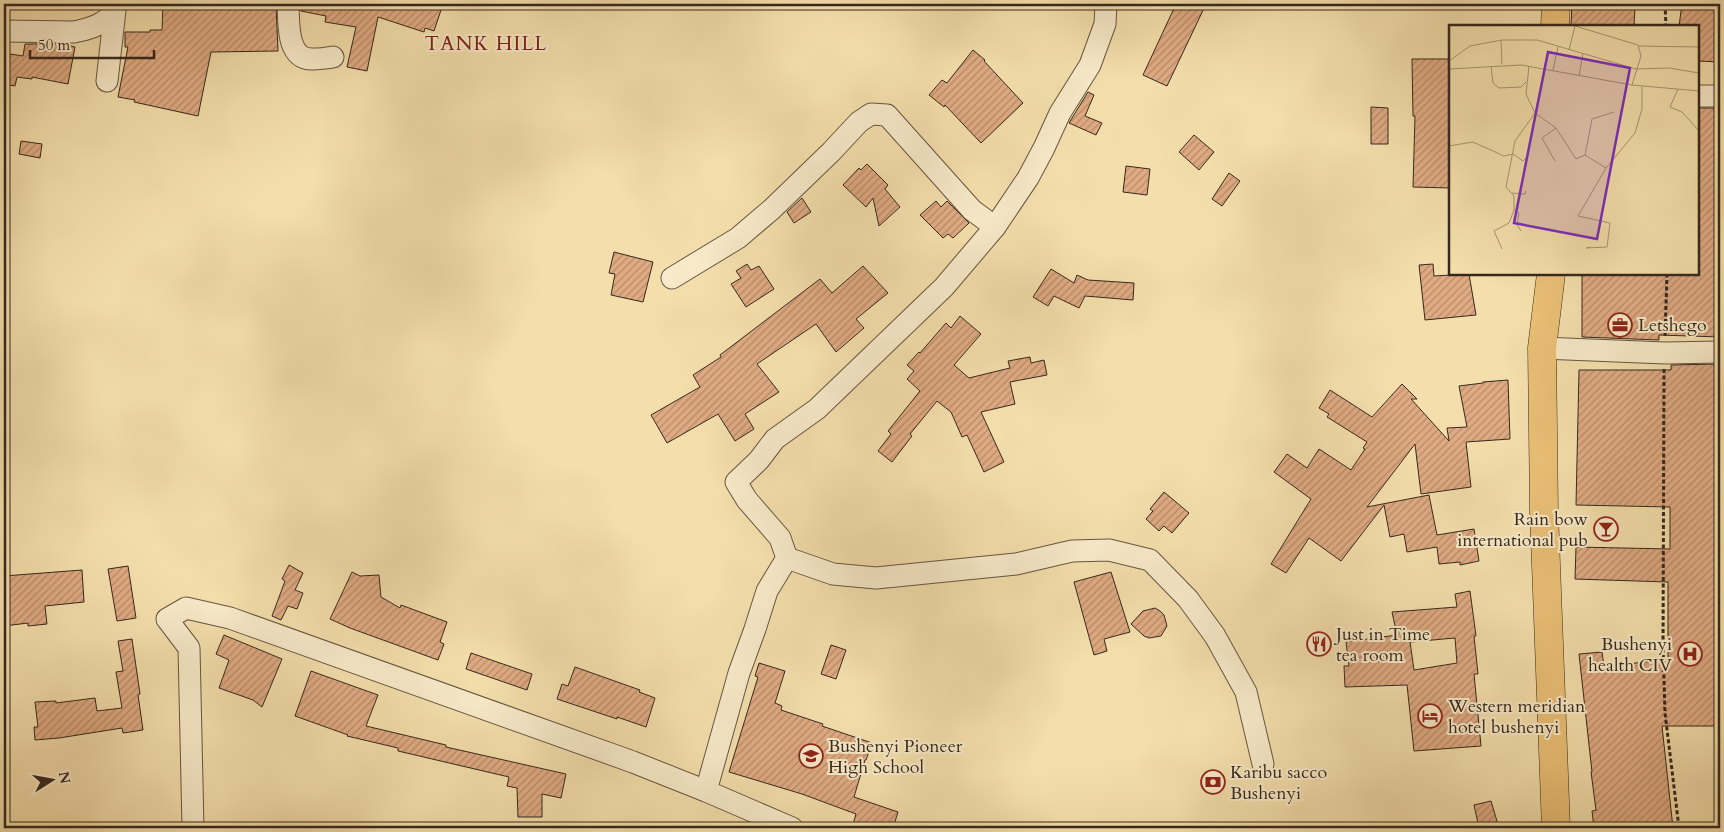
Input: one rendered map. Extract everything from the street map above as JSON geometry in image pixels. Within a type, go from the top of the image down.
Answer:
[{"type":"main road","points":[[1555,25],[1556,4]]},
{"type":"main road","points":[[1551,275],[1542,348],[1544,512],[1556,828]]},
{"type":"street","points":[[288,4],[293,48],[302,56],[311,60],[333,57]]},
{"type":"street","points":[[787,558],[780,538],[747,500],[736,482],[759,460],[775,439],[817,409],[944,288],[995,227],[1028,178],[1060,113],[1090,65],[1106,24],[1106,4]]},
{"type":"street","points":[[4,31],[74,32],[84,30],[100,23],[115,7]]},
{"type":"street","points":[[107,81],[115,7]]},
{"type":"street","points":[[1699,96],[1720,96]]},
{"type":"street","points":[[672,278],[738,238],[772,209],[859,122],[871,114],[887,115],[972,210],[995,227]]},
{"type":"street","points":[[1542,348],[1665,353],[1720,352]]},
{"type":"street","points":[[787,558],[833,574],[876,578],[1016,564],[1072,551],[1108,550],[1150,560],[1188,599],[1215,636],[1246,692],[1263,764]]},
{"type":"street","points":[[706,791],[739,673],[767,591],[787,558]]},
{"type":"street","points":[[193,828],[190,648],[167,619],[186,608],[230,618],[633,762],[792,828]]},
{"type":"path","points":[[1665,4],[1666,25]]},
{"type":"path","points":[[1667,275],[1663,426],[1663,658],[1665,713],[1679,828]]},
{"type":"building","points":[[163,4],[210,7],[210,4],[276,4],[278,51],[211,52],[198,116],[118,97],[128,47],[125,47],[125,32],[162,30]]},
{"type":"building","points":[[300,4],[443,4],[434,31],[425,28],[424,32],[378,17],[367,71],[347,67],[356,27],[325,22],[326,16],[301,11]]},
{"type":"building","points":[[1176,4],[1206,4],[1167,86],[1143,75]]},
{"type":"building","points":[[1572,4],[1635,6],[1634,25],[1571,25]]},
{"type":"building","points":[[1682,4],[1720,4],[1720,62],[1699,61],[1699,25],[1679,25]]},
{"type":"building","points":[[25,44],[63,44],[75,47],[68,84],[32,77],[32,79],[17,77],[15,86],[4,84],[4,53],[23,56]]},
{"type":"building","points":[[973,50],[985,60],[1023,103],[981,143],[945,105],[944,107],[929,95],[942,80],[947,83]]},
{"type":"building","points":[[1412,59],[1449,59],[1449,188],[1413,187],[1415,116],[1413,116]]},
{"type":"building","points":[[1088,92],[1094,95],[1085,116],[1102,123],[1096,135],[1069,123]]},
{"type":"building","points":[[1371,107],[1388,108],[1388,144],[1371,144]]},
{"type":"building","points":[[1699,108],[1720,108],[1720,337],[1659,335],[1659,340],[1582,337],[1582,275],[1699,275]]},
{"type":"building","points":[[1194,135],[1214,152],[1199,170],[1179,152]]},
{"type":"building","points":[[21,141],[42,144],[40,158],[19,154]]},
{"type":"building","points":[[867,164],[888,185],[885,189],[900,207],[879,226],[873,198],[866,207],[843,185],[859,168],[861,170]]},
{"type":"building","points":[[1126,166],[1150,169],[1147,195],[1123,192]]},
{"type":"building","points":[[1229,173],[1240,181],[1222,206],[1212,199]]},
{"type":"building","points":[[802,198],[811,212],[794,223],[787,212]]},
{"type":"building","points":[[936,201],[941,207],[947,201],[969,223],[953,238],[948,234],[943,238],[920,215]]},
{"type":"building","points":[[614,252],[653,262],[643,302],[611,295],[615,274],[609,273]]},
{"type":"building","points":[[747,264],[751,270],[759,266],[774,289],[746,307],[731,284],[741,278],[736,271]]},
{"type":"building","points":[[1433,264],[1434,276],[1469,275],[1476,315],[1425,320],[1419,265]]},
{"type":"building","points":[[863,266],[888,293],[856,319],[864,328],[836,352],[816,324],[757,364],[779,392],[745,414],[754,429],[735,441],[718,414],[667,443],[651,415],[700,387],[693,375],[721,357],[720,355],[820,279],[832,293]]},
{"type":"building","points":[[1051,269],[1074,283],[1077,275],[1088,280],[1134,283],[1133,300],[1085,296],[1079,308],[1054,296],[1048,306],[1033,297]]},
{"type":"building","points":[[960,316],[981,334],[954,365],[969,378],[1010,368],[1008,361],[1030,357],[1031,363],[1044,360],[1047,375],[1010,382],[1015,404],[981,412],[1004,462],[984,472],[967,435],[962,437],[951,412],[937,401],[910,434],[912,436],[892,462],[878,451],[891,434],[888,431],[920,391],[907,379],[914,371],[907,365],[946,323],[951,328]]},
{"type":"building","points":[[1720,364],[1720,726],[1662,726],[1673,828],[1594,828],[1592,811],[1596,810],[1579,654],[1602,652],[1604,667],[1668,659],[1668,582],[1575,579],[1576,547],[1670,549],[1670,507],[1576,505],[1579,370],[1671,370],[1671,365]]},
{"type":"building","points":[[1508,380],[1510,439],[1466,442],[1471,487],[1421,494],[1415,444],[1367,507],[1429,495],[1437,535],[1474,529],[1479,561],[1460,565],[1460,562],[1439,564],[1437,547],[1407,552],[1404,534],[1390,537],[1384,505],[1341,561],[1309,538],[1286,573],[1271,564],[1311,499],[1274,472],[1287,454],[1307,468],[1319,449],[1351,470],[1365,449],[1363,448],[1367,442],[1327,417],[1329,414],[1319,408],[1330,390],[1372,417],[1402,384],[1417,399],[1411,399],[1449,441],[1447,428],[1467,427],[1459,386]]},
{"type":"building","points":[[1164,492],[1189,513],[1172,533],[1164,526],[1159,531],[1146,519],[1153,511],[1150,509]]},
{"type":"building","points":[[289,565],[303,573],[295,590],[303,593],[297,609],[288,606],[281,620],[272,616],[285,581],[282,579]]},
{"type":"building","points":[[128,566],[136,618],[117,621],[108,569]]},
{"type":"building","points":[[82,570],[84,602],[45,606],[47,624],[28,626],[28,623],[4,626],[4,576]]},
{"type":"building","points":[[352,572],[360,576],[379,575],[381,597],[400,608],[401,605],[447,622],[440,642],[444,644],[438,660],[330,619]]},
{"type":"building","points":[[1111,572],[1130,632],[1104,639],[1107,651],[1094,655],[1074,582]]},
{"type":"building","points":[[1470,591],[1476,636],[1474,636],[1478,674],[1474,674],[1481,746],[1414,751],[1407,685],[1345,687],[1344,666],[1349,666],[1346,642],[1397,635],[1392,612],[1457,607],[1455,594]],"holes":[[[1455,638],[1457,663],[1414,670],[1410,642]]]},
{"type":"building","points":[[1155,608],[1164,615],[1167,626],[1161,636],[1149,638],[1131,624],[1143,611]]},
{"type":"building","points":[[224,635],[282,659],[262,707],[253,700],[219,688],[229,660],[216,654]]},
{"type":"building","points":[[132,639],[143,730],[123,733],[122,728],[35,740],[34,727],[38,727],[35,702],[56,701],[56,703],[95,698],[97,711],[122,708],[116,672],[123,671],[118,641]]},
{"type":"building","points":[[831,645],[846,650],[836,679],[821,674]]},
{"type":"building","points":[[471,653],[532,674],[527,690],[466,669]]},
{"type":"building","points":[[759,663],[785,671],[775,703],[782,706],[781,710],[872,743],[854,797],[898,812],[893,828],[852,828],[856,814],[802,794],[729,772],[758,677],[755,676]]},
{"type":"building","points":[[575,667],[640,690],[639,692],[655,698],[646,727],[557,699],[562,684],[568,686]]},
{"type":"building","points":[[311,671],[378,695],[366,726],[446,745],[446,747],[566,774],[561,798],[542,794],[542,817],[518,817],[517,788],[507,786],[509,777],[398,751],[398,748],[347,736],[295,716]]},
{"type":"building","points":[[1491,801],[1499,828],[1479,828],[1474,805]]},
{"type":"place","name":"Letshego","points":[[1620,325]]},
{"type":"place","name":"Rain bow international pub","points":[[1606,529]]},
{"type":"place","name":"Just in Time tea room","points":[[1319,644]]},
{"type":"place","name":"Bushenyi health CIV","points":[[1690,654]]},
{"type":"place","name":"Western meridian hotel bushenyi","points":[[1430,716]]},
{"type":"place","name":"Bushenyi Pioneer High School","points":[[811,756]]},
{"type":"place","name":"Karibu sacco Bushenyi","points":[[1213,782]]},
{"type":"district","name":"TANK HILL","points":[[486,43]]}]
